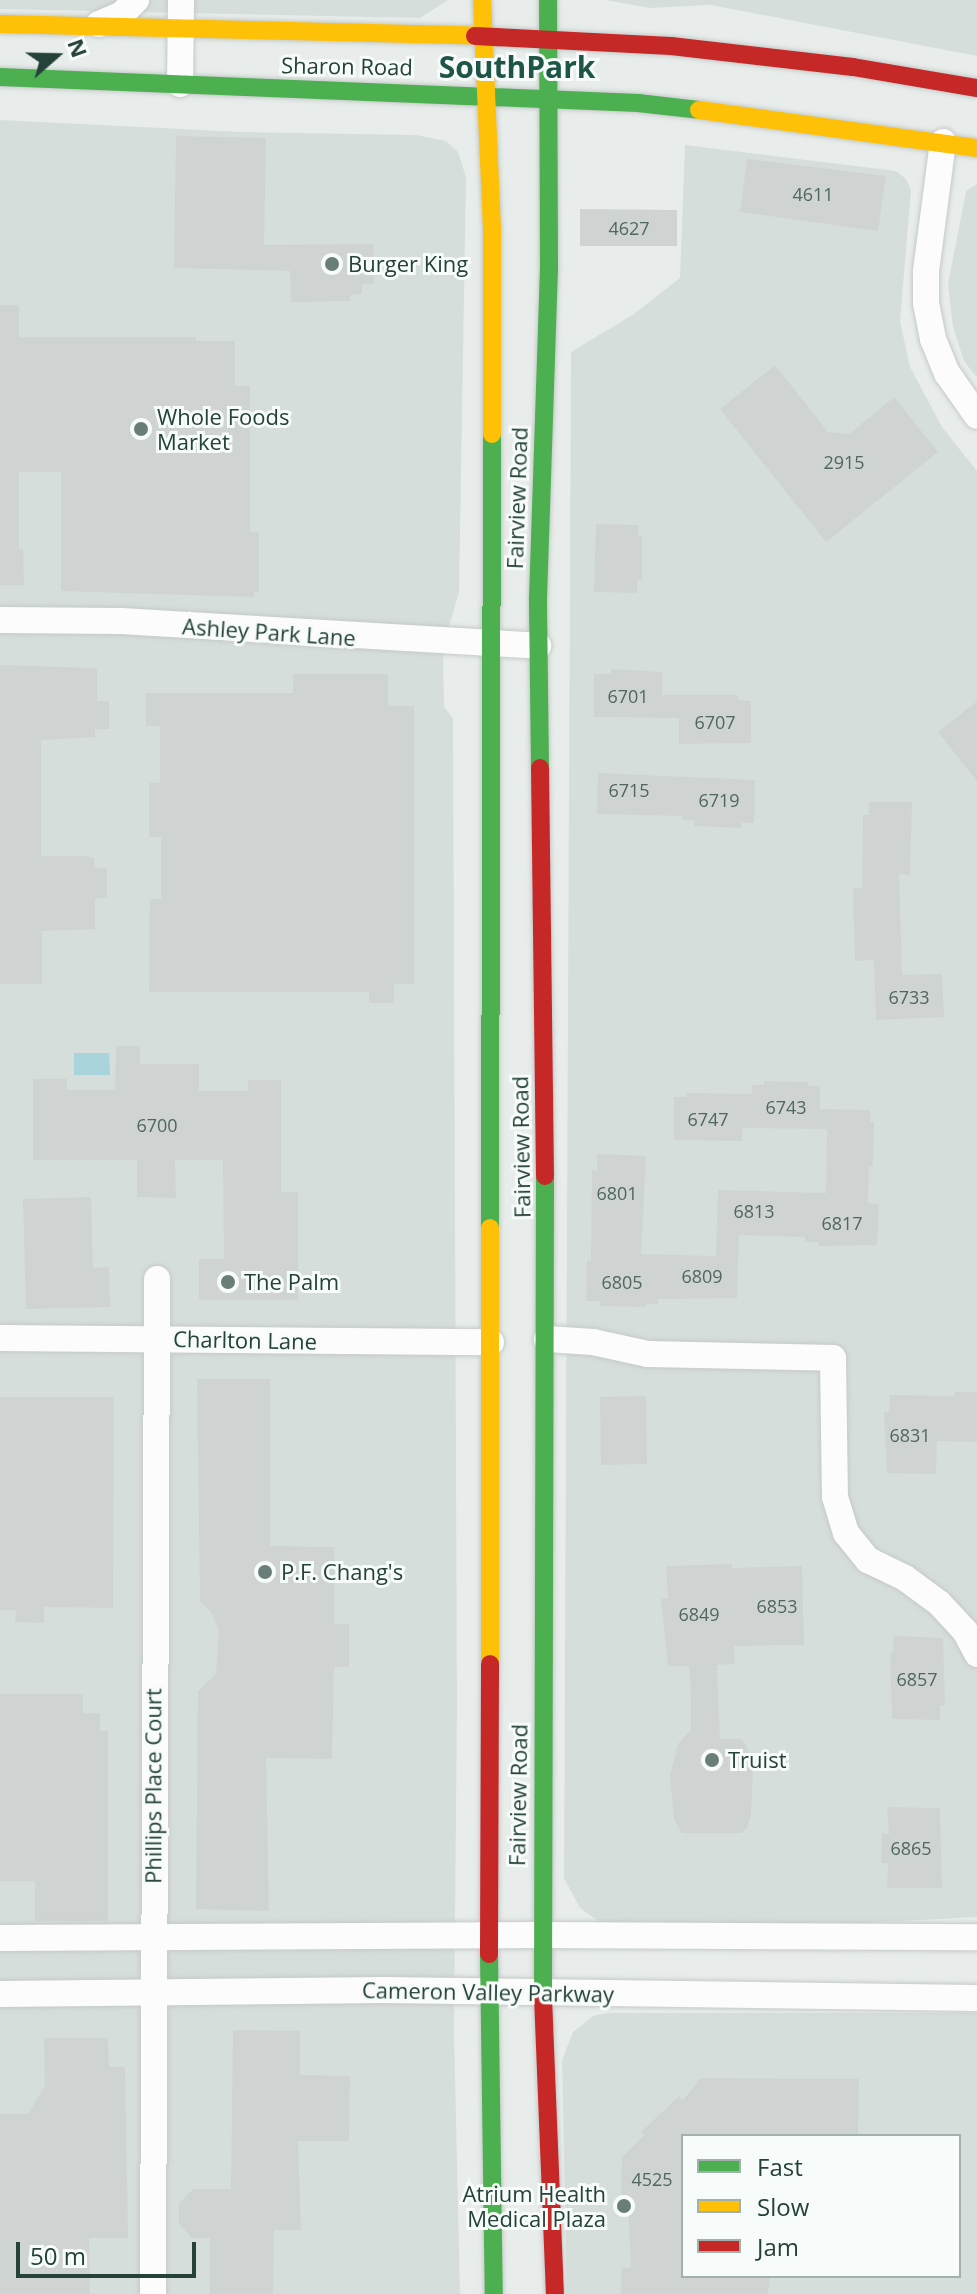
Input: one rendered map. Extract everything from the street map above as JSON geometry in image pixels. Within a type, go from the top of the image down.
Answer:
[{"type":"main road","name":"Fairview Road","points":[[482,0],[492,262],[489,1991],[494,2294]]},
{"type":"main road","name":"Fairview Road","points":[[548,0],[549,269],[538,646],[547,1339],[540,1935],[555,2294]]},
{"type":"main road","name":"Sharon Road","points":[[0,24],[483,36],[728,50],[977,88]]},
{"type":"main road","name":"Sharon Road","points":[[0,77],[638,103],[977,148]]},
{"type":"street","points":[[97,25],[122,14],[136,0]]},
{"type":"street","points":[[180,84],[181,0]]},
{"type":"street","points":[[943,142],[926,272],[926,303],[933,339],[947,373],[977,416]]},
{"type":"street","name":"Ashley Park Lane","points":[[0,620],[121,621],[374,639],[538,646]]},
{"type":"street","name":"Phillips Place Court","points":[[153,2294],[152,1936],[157,1279]]},
{"type":"street","name":"Charlton Lane","points":[[0,1338],[491,1342]]},
{"type":"street","points":[[547,1339],[593,1342],[648,1354],[833,1358],[835,1497],[846,1533],[868,1560],[905,1578],[939,1603],[965,1631],[977,1654]]},
{"type":"street","points":[[0,1938],[540,1935],[977,1937]]},
{"type":"street","name":"Cameron Valley Parkway","points":[[0,1994],[152,1990],[489,1991],[977,1998]]},
{"type":"shaded area","points":[[0,0],[448,0],[420,18],[0,9]]},
{"type":"shaded area","points":[[605,0],[977,0],[977,56],[711,5],[649,8]]},
{"type":"shaded area","points":[[0,120],[242,132],[416,135],[446,141],[458,152],[466,177],[459,592],[443,648],[444,707],[453,718],[457,1707],[454,2030],[460,2294],[0,2294]]},
{"type":"shaded area","points":[[685,145],[896,171],[906,179],[911,190],[900,321],[910,367],[942,427],[977,471],[977,1917],[785,1927],[607,1927],[580,1908],[564,1878],[571,352],[634,314],[680,278]]},
{"type":"shaded area","points":[[977,184],[977,378],[964,361],[953,327],[948,285],[966,191]]},
{"type":"shaded area","name":"Atrium Health Medical Plaza","points":[[607,2013],[977,2013],[977,2294],[567,2294],[562,2060],[573,2032],[593,2016]]},
{"type":"water","points":[[74,1053],[109,1053],[110,1075],[74,1075]]},
{"type":"building","points":[[176,136],[266,138],[264,245],[373,244],[374,284],[362,284],[362,294],[350,295],[350,301],[291,302],[290,271],[174,268]]},
{"type":"building","points":[[747,159],[886,176],[878,231],[740,212]]},
{"type":"building","points":[[580,209],[677,210],[677,246],[580,246]]},
{"type":"building","name":"Whole Foods Market","points":[[0,305],[19,305],[19,337],[196,337],[196,341],[235,341],[235,386],[250,386],[250,532],[259,532],[259,592],[254,592],[254,597],[61,591],[61,472],[19,472],[19,549],[23,549],[24,585],[0,585]]},
{"type":"building","points":[[775,365],[828,432],[849,434],[894,397],[938,452],[826,542],[720,409]]},
{"type":"building","points":[[596,524],[638,525],[638,536],[642,536],[642,580],[637,580],[637,593],[594,592]]},
{"type":"building","points":[[0,665],[97,668],[97,701],[109,701],[109,729],[95,729],[95,737],[41,740],[41,856],[85,856],[94,858],[95,868],[107,868],[107,898],[95,898],[95,929],[42,931],[42,984],[0,984]]},
{"type":"building","points":[[611,669],[662,672],[662,695],[738,695],[738,700],[751,701],[751,743],[679,744],[679,718],[594,717],[594,674],[611,674]]},
{"type":"building","points":[[293,674],[388,674],[388,706],[414,706],[414,984],[394,984],[394,1003],[369,1003],[369,992],[149,992],[150,899],[161,899],[161,837],[149,837],[149,783],[160,783],[160,726],[146,726],[146,693],[293,693]]},
{"type":"building","points":[[977,701],[977,781],[938,732]]},
{"type":"building","points":[[598,773],[755,780],[754,823],[741,823],[741,828],[694,826],[695,820],[682,820],[682,816],[597,814]]},
{"type":"building","points":[[869,802],[912,802],[910,875],[899,874],[902,975],[942,974],[944,1017],[876,1020],[874,960],[855,961],[853,889],[862,888],[863,815],[869,815]]},
{"type":"building","points":[[116,1046],[140,1046],[140,1064],[199,1064],[199,1091],[248,1091],[248,1080],[281,1080],[281,1192],[298,1192],[298,1300],[199,1300],[199,1259],[224,1259],[223,1160],[175,1160],[176,1198],[137,1197],[137,1160],[33,1160],[33,1079],[67,1079],[67,1090],[115,1090]]},
{"type":"building","points":[[764,1081],[808,1082],[808,1086],[820,1086],[820,1109],[870,1110],[870,1122],[874,1122],[868,1203],[879,1204],[877,1245],[819,1246],[819,1242],[805,1242],[805,1237],[739,1235],[737,1298],[658,1299],[658,1304],[646,1304],[645,1307],[600,1306],[600,1301],[586,1301],[587,1261],[591,1261],[592,1170],[597,1171],[597,1154],[646,1156],[641,1254],[716,1256],[718,1190],[826,1193],[827,1129],[742,1128],[742,1141],[674,1140],[674,1097],[686,1097],[686,1093],[752,1094],[752,1085],[764,1085]]},
{"type":"building","points":[[91,1197],[93,1268],[109,1267],[110,1307],[26,1309],[23,1199]]},
{"type":"building","points":[[197,1379],[270,1379],[270,1546],[334,1547],[334,1624],[349,1624],[349,1667],[334,1667],[332,1759],[266,1758],[269,1911],[196,1909],[198,1691],[216,1674],[219,1631],[211,1612],[200,1602]]},
{"type":"building","points":[[955,1392],[977,1392],[977,1442],[937,1441],[936,1474],[887,1473],[884,1412],[889,1412],[890,1395],[955,1396]]},
{"type":"building","points":[[646,1396],[647,1464],[601,1465],[600,1397]]},
{"type":"building","points":[[0,1397],[114,1397],[113,1608],[44,1607],[44,1623],[15,1622],[16,1610],[0,1610]]},
{"type":"building","points":[[732,1564],[732,1568],[802,1566],[804,1645],[734,1646],[735,1664],[717,1665],[720,1739],[741,1739],[746,1744],[753,1772],[751,1815],[747,1828],[741,1833],[682,1833],[674,1820],[670,1776],[678,1744],[691,1730],[691,1696],[689,1666],[668,1666],[661,1599],[668,1599],[666,1566]]},
{"type":"building","points":[[894,1636],[943,1638],[945,1705],[940,1705],[940,1720],[892,1719],[890,1653],[893,1652]]},
{"type":"building","points":[[0,1694],[83,1694],[83,1713],[100,1713],[100,1731],[108,1731],[108,1921],[35,1921],[35,1881],[0,1881]]},
{"type":"building","points":[[887,1807],[940,1808],[942,1888],[887,1888],[888,1863],[881,1863],[882,1833],[889,1834]]},
{"type":"building","points":[[233,2030],[300,2031],[300,2075],[350,2076],[349,2141],[298,2141],[301,2230],[274,2230],[273,2294],[210,2294],[210,2238],[192,2238],[179,2224],[179,2203],[193,2189],[231,2189]]},
{"type":"building","points":[[44,2038],[108,2038],[109,2067],[125,2067],[128,2238],[89,2238],[90,2294],[0,2294],[0,2114],[28,2114],[45,2086]]},
{"type":"building","points":[[701,2078],[859,2079],[858,2134],[681,2134],[681,2278],[770,2278],[768,2294],[621,2294],[622,2268],[631,2268],[628,2202],[621,2203],[622,2157],[644,2136],[641,2132],[679,2096],[682,2101]]},
{"type":"traffic: fast","points":[[540,768],[538,599],[549,269],[548,0]]},
{"type":"traffic: fast","points":[[0,77],[638,103],[699,110]]},
{"type":"traffic: fast","points":[[490,1228],[492,434]]},
{"type":"traffic: fast","points":[[543,1997],[545,1176]]},
{"type":"traffic: fast","points":[[489,1954],[494,2294]]},
{"type":"traffic: slow","points":[[482,0],[492,233],[492,434]]},
{"type":"traffic: slow","points":[[0,24],[475,36]]},
{"type":"traffic: slow","points":[[699,110],[977,148]]},
{"type":"traffic: slow","points":[[490,1228],[490,1664]]},
{"type":"traffic: jam","points":[[475,36],[671,46],[853,67],[977,88]]},
{"type":"traffic: jam","points":[[540,768],[545,1176]]},
{"type":"traffic: jam","points":[[489,1954],[490,1664]]},
{"type":"traffic: jam","points":[[543,1997],[555,2294]]},
{"type":"place","name":"Burger King","points":[[332,264]]},
{"type":"place","name":"Whole Foods Market","points":[[141,429]]},
{"type":"place","name":"The Palm","points":[[228,1282]]},
{"type":"place","name":"P.F. Chang's","points":[[265,1572]]},
{"type":"place","name":"Truist","points":[[712,1760]]},
{"type":"place","name":"Atrium Health Medical Plaza","points":[[624,2206]]},
{"type":"district","name":"SouthPark","points":[[517,67]]}]
